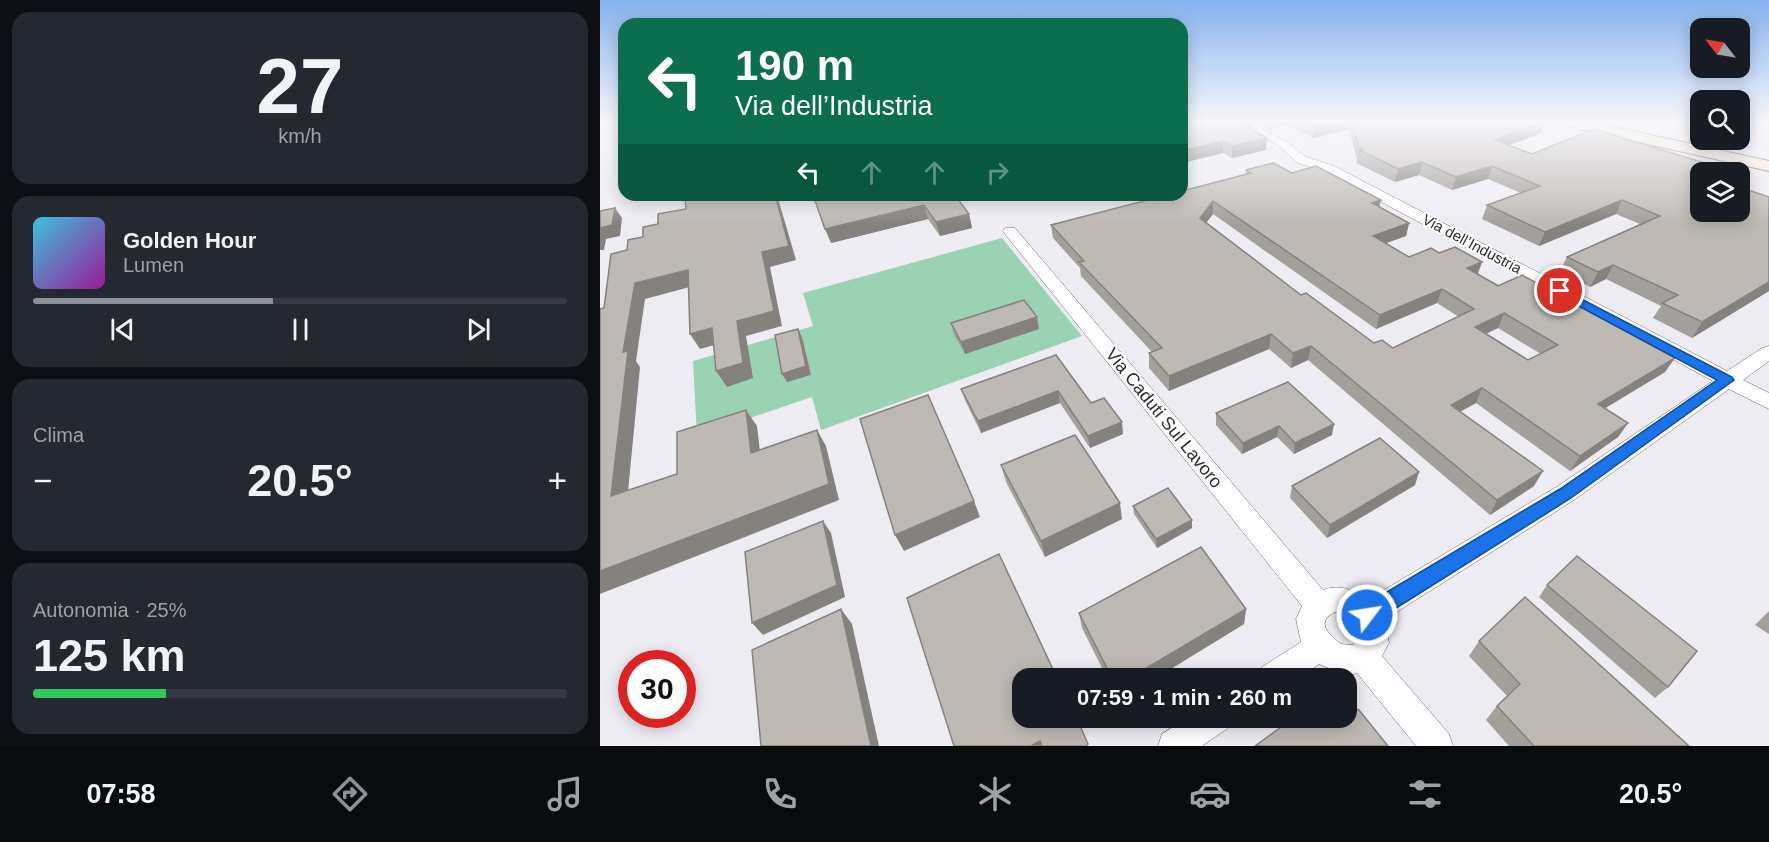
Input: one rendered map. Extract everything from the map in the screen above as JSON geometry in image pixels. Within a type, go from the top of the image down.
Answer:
[{"type":"street","name":"Via dell’Industria","points":[[1297,156],[1302,160],[1330,169],[1769,402]]},
{"type":"street","points":[[1723,156],[1769,166]]},
{"type":"street","name":"Via Caduti Sul Lavoro","points":[[1010,231],[1318,605]]},
{"type":"street","points":[[1367,615],[1566,493],[1769,352]]},
{"type":"street","points":[[1343,600],[1352,603],[1367,615],[1375,633],[1374,642],[1363,657],[1346,661],[1326,654],[1319,647],[1310,629],[1310,620],[1318,605],[1325,601],[1343,600]]},
{"type":"street","points":[[1288,668],[1319,647]]},
{"type":"street","points":[[1363,657],[1437,746]]},
{"type":"street","points":[[1174,746],[1200,728]]},
{"type":"green space","points":[[1002,238],[1082,336],[821,430],[812,397],[697,436],[693,361],[813,326],[803,293]]},
{"type":"building","points":[[1371,156],[1681,156],[1701,162],[1690,162],[1690,222],[1750,222],[1750,190],[1769,197],[1769,282],[1702,322],[1662,303],[1678,295],[1613,265],[1598,272],[1567,257],[1660,216],[1622,200],[1545,232],[1487,205],[1540,186],[1492,166],[1456,177],[1422,162],[1398,169]]},
{"type":"building","points":[[1273,163],[1292,173],[1316,166],[1381,200],[1372,203],[1409,223],[1373,236],[1409,257],[1431,248],[1439,253],[1455,247],[1482,262],[1467,268],[1498,286],[1522,275],[1675,358],[1598,404],[1628,423],[1580,456],[1482,388],[1451,405],[1543,471],[1497,500],[1311,346],[1293,353],[1271,334],[1169,376],[1149,353],[1162,348],[1079,262],[1084,261],[1051,225],[1144,201],[1188,201],[1188,189],[1251,173],[1246,170]],"holes":[[[1213,201],[1380,315],[1442,289],[1474,309],[1393,348],[1382,340],[1374,343],[1306,293],[1301,295],[1200,218]],[[1504,313],[1558,345],[1528,360],[1475,327]]]},
{"type":"building","points":[[685,201],[777,201],[789,246],[762,252],[774,311],[737,321],[743,363],[716,371],[712,328],[690,334],[688,270],[635,283],[623,352],[628,351],[611,496],[677,474],[677,432],[746,410],[751,453],[817,430],[829,484],[600,571],[600,309],[604,308],[611,254],[627,250],[628,240],[643,237],[643,227],[658,224],[658,214],[686,209]]},
{"type":"building","points":[[815,201],[959,201],[969,214],[936,222],[924,205],[825,229]]},
{"type":"building","points":[[615,208],[612,225],[600,228],[600,211]]},
{"type":"building","points":[[1024,300],[1037,317],[961,342],[951,323]]},
{"type":"building","points":[[798,329],[806,366],[782,374],[775,335]]},
{"type":"building","points":[[1056,355],[1091,403],[1104,398],[1122,422],[1088,436],[1058,391],[978,421],[961,389]]},
{"type":"building","points":[[1288,382],[1334,424],[1295,443],[1279,426],[1243,443],[1216,413]]},
{"type":"building","points":[[928,395],[974,501],[895,535],[860,419]]},
{"type":"building","points":[[1075,435],[1120,503],[1041,541],[1001,465]]},
{"type":"building","points":[[1380,438],[1419,472],[1330,525],[1292,486]]},
{"type":"building","points":[[1168,488],[1192,520],[1156,539],[1133,506]]},
{"type":"building","points":[[823,521],[837,585],[752,623],[745,552]]},
{"type":"building","points":[[1201,547],[1246,609],[1147,668],[1107,668],[1079,613]]},
{"type":"building","points":[[999,554],[1052,668],[1012,668],[1012,728],[1081,728],[1088,744],[1086,746],[1042,746],[1040,741],[1031,746],[954,746],[907,598]]},
{"type":"building","points":[[1577,556],[1697,651],[1668,687],[1547,585]]},
{"type":"building","points":[[1525,597],[1689,746],[1534,746],[1497,706],[1520,684],[1479,641]]},
{"type":"building","points":[[841,609],[871,746],[761,746],[752,650]]},
{"type":"building","points":[[1357,709],[1388,746],[1255,746],[1280,728],[1357,728]]},
{"type":"route","points":[[1367,615],[1566,493],[1727,380],[1560,291]]}]
